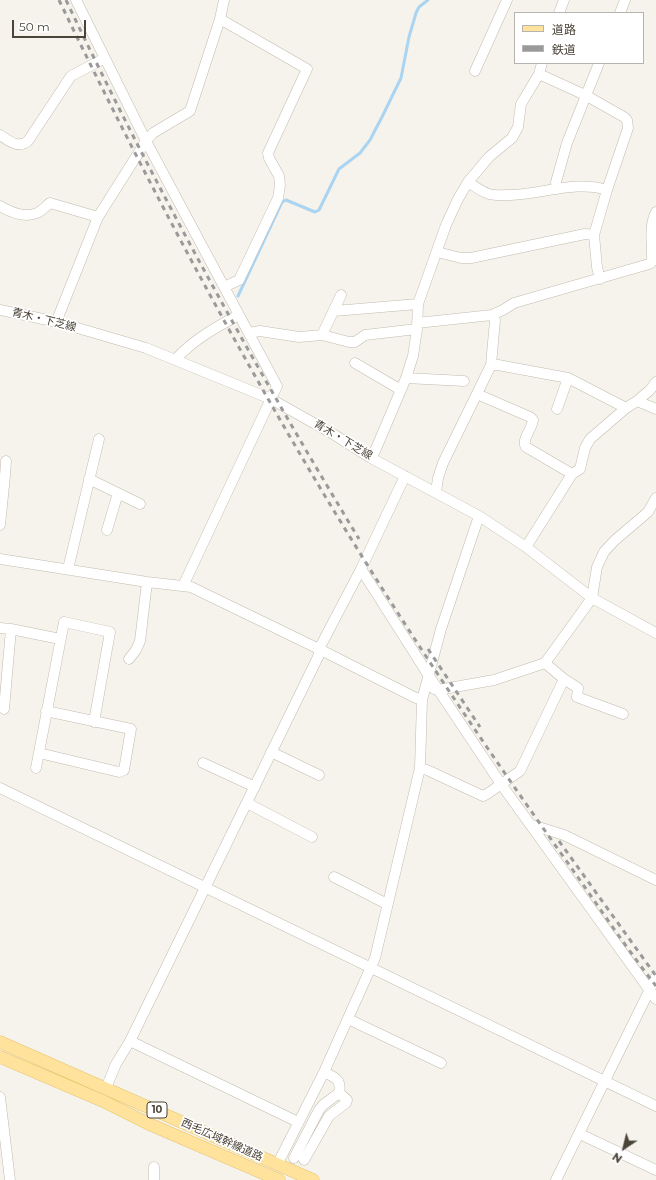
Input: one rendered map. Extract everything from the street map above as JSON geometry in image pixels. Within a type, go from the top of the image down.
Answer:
[{"type":"main road","name":"西毛広域幹線道路","points":[[0,1042],[312,1180]]},
{"type":"main road","name":"西毛広域幹線道路","points":[[0,1057],[103,1101],[149,1124],[272,1179]]},
{"type":"street","points":[[76,0],[146,141],[277,386],[183,586]]},
{"type":"street","points":[[57,322],[98,217],[146,141],[153,133],[190,111],[220,18],[224,0]]},
{"type":"street","points":[[475,72],[508,0]]},
{"type":"street","points":[[559,12],[564,0]]},
{"type":"street","points":[[620,12],[625,0]]},
{"type":"street","points":[[220,18],[307,69],[268,154],[279,176],[280,185],[274,207],[239,280],[224,287]]},
{"type":"street","points":[[0,135],[14,144],[24,144],[28,141],[71,76],[105,58]]},
{"type":"street","points":[[371,458],[406,378],[413,356],[418,304],[446,225],[468,182],[489,157],[512,138],[518,127],[521,104],[539,74],[542,64]]},
{"type":"street","points":[[557,189],[556,182],[567,143],[598,64]]},
{"type":"street","points":[[539,74],[585,95],[624,117],[628,125],[594,235],[597,267],[600,279]]},
{"type":"street","points":[[468,182],[489,194],[501,195],[582,187],[598,187],[607,190]]},
{"type":"street","points":[[0,206],[21,215],[26,215],[37,213],[50,203],[98,217]]},
{"type":"street","points":[[249,333],[260,331],[299,337],[322,334],[349,342],[355,342],[365,335],[492,315],[514,303],[600,279],[652,262],[654,243],[650,236],[656,212]]},
{"type":"street","points":[[437,252],[461,258],[471,258],[585,234],[594,235]]},
{"type":"street","points":[[322,334],[341,295]]},
{"type":"street","points":[[334,311],[418,304]]},
{"type":"street","name":"青木・下芝線","points":[[0,310],[57,322],[146,348],[271,399],[333,434],[371,458],[479,516],[526,547],[592,598],[656,633]]},
{"type":"street","points":[[176,359],[214,327],[239,315]]},
{"type":"street","points":[[436,492],[442,463],[491,365],[494,320],[492,315]]},
{"type":"street","points":[[355,362],[401,390]]},
{"type":"street","points":[[491,365],[568,378],[626,408]]},
{"type":"street","points":[[406,378],[464,381]]},
{"type":"street","points":[[557,409],[568,378]]},
{"type":"street","points":[[526,547],[572,474],[580,469],[585,448],[590,439],[626,408],[637,401],[656,382]]},
{"type":"street","points":[[477,394],[530,417],[533,420],[532,426],[524,445],[572,474]]},
{"type":"street","points":[[637,401],[656,409]]},
{"type":"street","points":[[68,569],[99,439]]},
{"type":"street","points":[[0,525],[6,476],[6,460]]},
{"type":"street","points":[[106,1088],[116,1064],[130,1041],[206,888],[319,655],[319,649],[361,570],[405,476]]},
{"type":"street","points":[[89,479],[140,504]]},
{"type":"street","points":[[108,530],[118,493]]},
{"type":"street","points":[[426,688],[438,690],[494,680],[545,663],[592,598],[597,567],[604,552],[614,541],[648,512],[656,498]]},
{"type":"street","points":[[277,1164],[324,1072],[375,958],[420,768],[422,700],[439,635],[479,516]]},
{"type":"street","points":[[0,559],[147,582],[191,587],[422,700]]},
{"type":"street","points":[[361,570],[438,690],[501,784],[656,999]]},
{"type":"street","points":[[129,659],[136,650],[140,641],[147,582]]},
{"type":"street","points":[[36,768],[64,622],[110,632],[94,722]]},
{"type":"street","points":[[0,628],[60,639]]},
{"type":"street","points":[[4,709],[11,629]]},
{"type":"street","points":[[545,663],[564,679],[578,688],[577,697],[622,714]]},
{"type":"street","points":[[420,768],[482,796],[520,771],[564,679]]},
{"type":"street","points":[[39,753],[119,772],[124,770],[131,729],[46,711]]},
{"type":"street","points":[[271,752],[319,775]]},
{"type":"street","points":[[203,763],[255,787]]},
{"type":"street","points":[[0,788],[656,1106]]},
{"type":"street","points":[[247,803],[312,837]]},
{"type":"street","points":[[532,825],[564,835],[656,880]]},
{"type":"street","points":[[334,877],[387,904]]},
{"type":"street","points":[[556,1180],[580,1134],[604,1081],[656,977]]},
{"type":"street","points":[[348,1019],[441,1062]]},
{"type":"street","points":[[130,1041],[298,1122]]},
{"type":"street","points":[[299,1159],[318,1110],[339,1093],[339,1081],[324,1072]]},
{"type":"street","points":[[0,1097],[4,1169],[10,1180]]},
{"type":"street","points":[[580,1134],[656,1170]]},
{"type":"street","points":[[154,1167],[154,1180]]},
{"type":"waterway","points":[[238,296],[282,202],[286,200],[315,212],[319,210],[339,169],[360,153],[370,140],[401,78],[409,37],[416,13],[419,7],[428,0]]},
{"type":"railway","points":[[59,0],[149,181],[181,241],[245,359],[313,476],[373,574],[467,717],[632,955],[656,986]]},
{"type":"railway","points":[[66,0],[169,206],[281,407],[359,539]]},
{"type":"railway","points":[[428,649],[480,727]]},
{"type":"railway","points":[[559,841],[656,976]]}]
